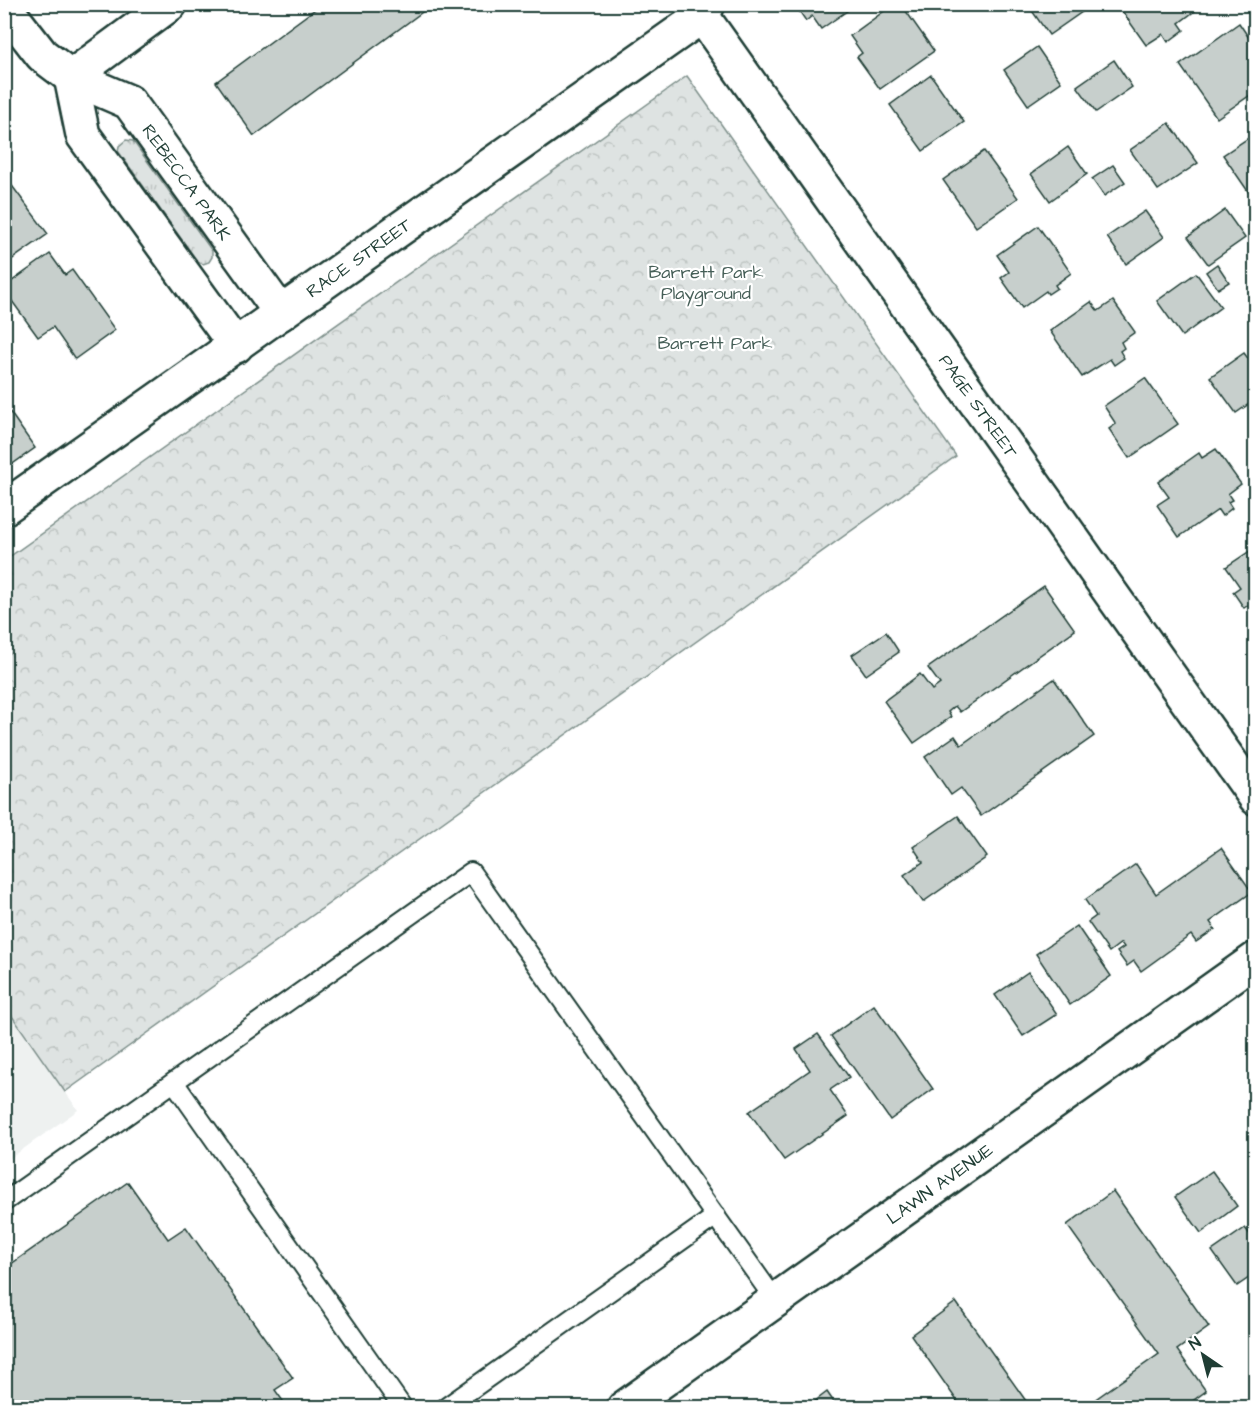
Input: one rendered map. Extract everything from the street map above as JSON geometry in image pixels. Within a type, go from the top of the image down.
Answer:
[{"type":"street","points":[[170,4],[71,77],[83,135],[236,346]]},
{"type":"street","name":"REBECCA PARK","points":[[4,6],[42,55],[71,77],[129,102],[281,314]]},
{"type":"street","name":"RACE STREET","points":[[4,508],[236,346],[705,10]]},
{"type":"street","name":"PAGE STREET","points":[[705,10],[1256,798]]},
{"type":"street","name":"LAWN AVENUE","points":[[624,1407],[1256,959]]},
{"type":"lane","points":[[4,1202],[471,872],[775,1300]]},
{"type":"lane","points":[[174,1082],[403,1407]]},
{"type":"lane","points":[[445,1407],[716,1216]]},
{"type":"shaded area","points":[[5,1006],[78,1110],[4,1162]]},
{"type":"green space","points":[[687,76],[956,456],[65,1092],[5,1006],[5,560]]},
{"type":"green space","points":[[126,140],[133,141],[212,251],[209,262],[203,264],[198,262],[118,151],[119,146]]},
{"type":"building","points":[[322,4],[433,4],[254,136],[216,82]]},
{"type":"building","points":[[857,4],[821,29],[812,16],[806,21],[795,5]]},
{"type":"building","points":[[894,4],[901,4],[934,51],[880,89],[857,57],[862,53],[850,36]]},
{"type":"building","points":[[1035,4],[1087,4],[1089,7],[1049,35],[1030,8]]},
{"type":"building","points":[[1117,4],[1204,4],[1179,23],[1184,30],[1168,42],[1163,34],[1146,45]]},
{"type":"building","points":[[1239,23],[1251,41],[1256,38],[1256,91],[1217,118],[1180,65]]},
{"type":"building","points":[[1037,47],[1061,82],[1028,105],[1004,70]]},
{"type":"building","points":[[1114,60],[1132,87],[1096,112],[1077,86]]},
{"type":"building","points":[[931,75],[964,122],[923,151],[890,105]]},
{"type":"building","points":[[1169,123],[1198,163],[1158,190],[1130,150]]},
{"type":"building","points":[[1256,133],[1256,199],[1254,200],[1223,155]]},
{"type":"building","points":[[1068,147],[1087,174],[1050,201],[1031,174]]},
{"type":"building","points":[[984,151],[1018,198],[976,227],[943,180]]},
{"type":"building","points":[[1113,165],[1125,182],[1104,196],[1092,179]]},
{"type":"building","points":[[4,175],[48,234],[4,265]]},
{"type":"building","points":[[1225,210],[1245,238],[1208,264],[1188,237]]},
{"type":"building","points":[[1145,211],[1164,237],[1126,264],[1107,237]]},
{"type":"building","points":[[1038,226],[1071,273],[1055,285],[1057,288],[1048,294],[1046,291],[1022,308],[1001,278],[1009,272],[997,255]]},
{"type":"building","points":[[50,254],[65,275],[72,270],[115,330],[75,359],[53,327],[38,337],[4,290],[4,287]]},
{"type":"building","points":[[1217,264],[1229,282],[1218,289],[1206,272]]},
{"type":"building","points":[[1196,273],[1221,307],[1182,336],[1157,301]]},
{"type":"building","points":[[1113,301],[1135,332],[1121,342],[1124,348],[1120,351],[1124,358],[1114,365],[1110,359],[1082,377],[1050,331],[1091,302],[1098,311]]},
{"type":"building","points":[[1244,353],[1256,369],[1256,399],[1236,413],[1210,377]]},
{"type":"building","points":[[1145,378],[1178,424],[1129,458],[1109,429],[1116,424],[1104,406]]},
{"type":"building","points":[[7,408],[35,448],[4,470],[4,410]]},
{"type":"building","points":[[1216,449],[1241,484],[1228,494],[1232,500],[1228,502],[1232,508],[1222,516],[1218,510],[1179,537],[1157,505],[1169,497],[1158,482],[1199,453],[1202,458]]},
{"type":"building","points":[[1256,547],[1256,609],[1251,603],[1244,608],[1233,592],[1240,587],[1226,567]]},
{"type":"building","points":[[1044,586],[1075,630],[960,712],[955,706],[948,712],[951,717],[914,743],[884,701],[920,674],[932,690],[940,684],[928,668]]},
{"type":"building","points":[[886,632],[899,652],[866,675],[852,655]]},
{"type":"building","points":[[1054,679],[1094,736],[981,816],[961,788],[951,795],[925,757],[955,736],[961,745]]},
{"type":"building","points":[[958,816],[987,857],[923,902],[904,875],[923,862],[913,847]]},
{"type":"building","points":[[1221,848],[1252,892],[1210,922],[1215,929],[1196,942],[1191,935],[1141,971],[1134,961],[1127,966],[1117,952],[1124,947],[1121,943],[1109,952],[1088,922],[1096,916],[1085,900],[1136,864],[1156,894]]},
{"type":"building","points":[[1077,926],[1111,976],[1070,1005],[1036,954]]},
{"type":"building","points":[[1028,972],[1057,1014],[1023,1036],[995,995]]},
{"type":"building","points":[[874,1005],[933,1089],[890,1120],[831,1036]]},
{"type":"building","points":[[818,1034],[849,1077],[830,1090],[848,1116],[784,1160],[749,1112],[810,1070],[796,1049]]},
{"type":"building","points":[[1212,1171],[1237,1206],[1201,1233],[1175,1197]]},
{"type":"building","points":[[128,1182],[168,1239],[186,1227],[293,1378],[275,1390],[288,1408],[4,1408],[4,1269]]},
{"type":"building","points":[[1113,1191],[1209,1327],[1177,1350],[1206,1391],[1183,1408],[1083,1408],[1159,1354],[1067,1225]]},
{"type":"building","points":[[1245,1228],[1256,1242],[1256,1273],[1237,1286],[1212,1251]]},
{"type":"building","points":[[956,1302],[1031,1408],[962,1408],[911,1335]]},
{"type":"building","points":[[827,1392],[838,1408],[806,1408]]},
{"type":"park label","name":"Barrett Park Playground","points":[[706,282]]},
{"type":"park label","name":"Barrett Park","points":[[715,343]]}]
